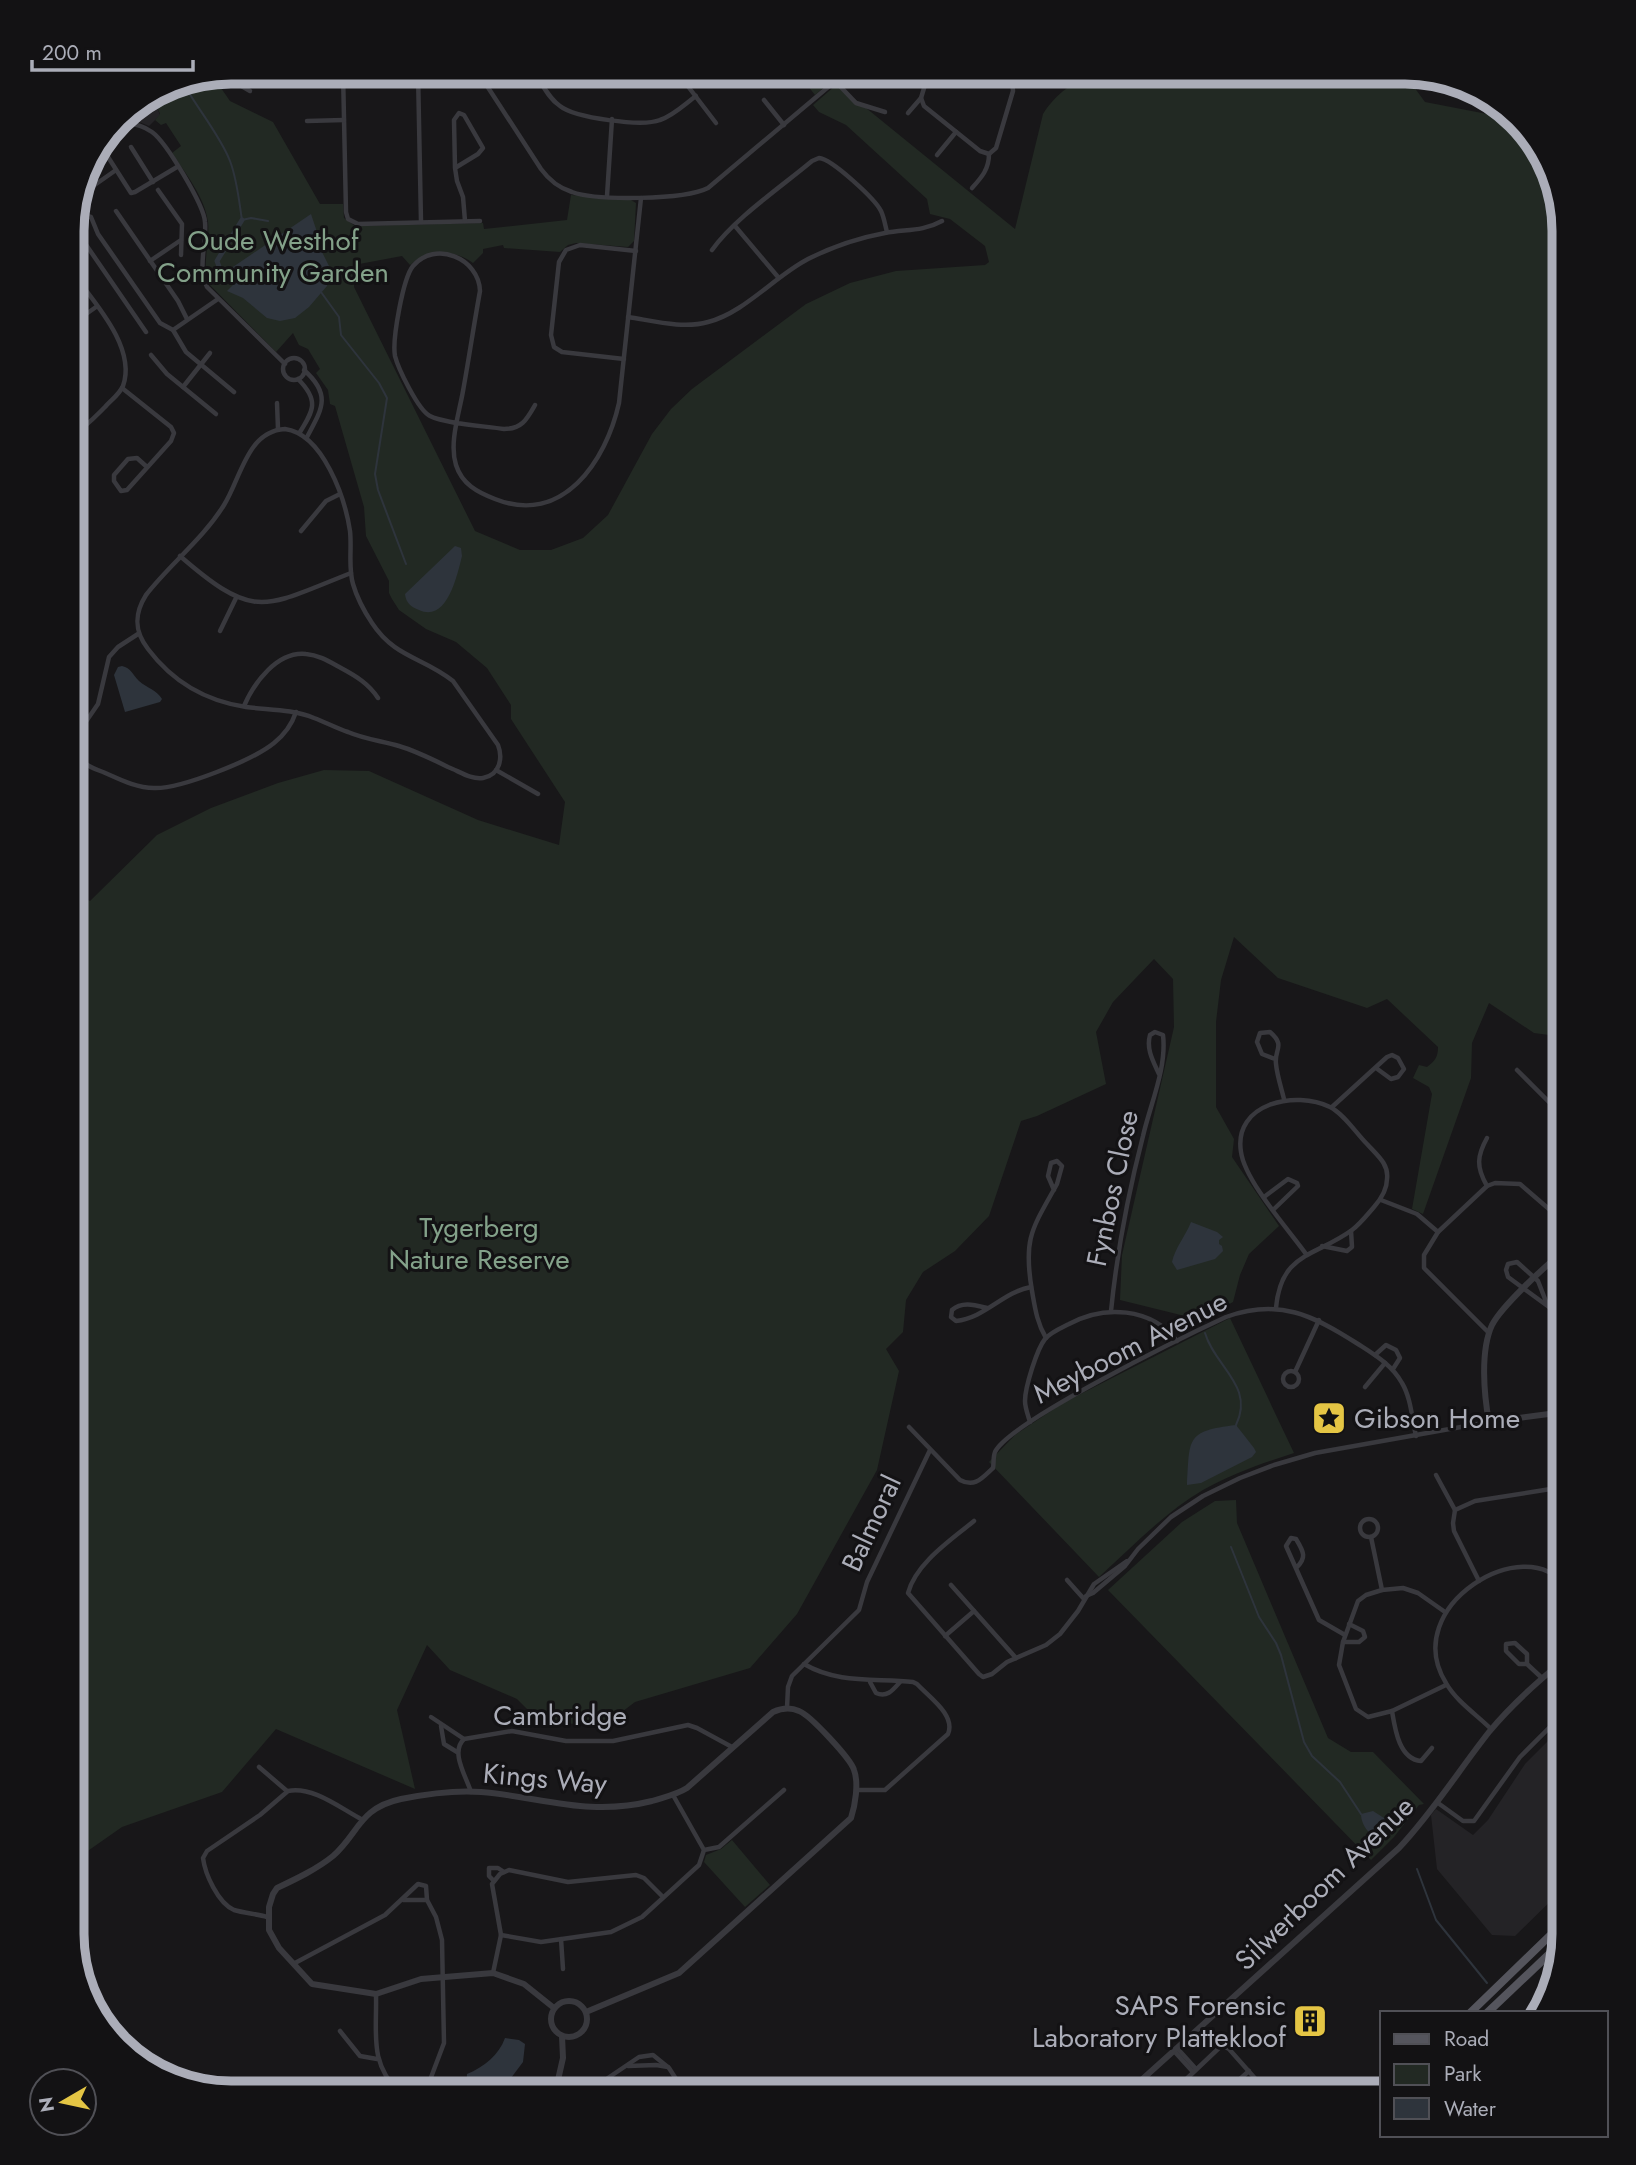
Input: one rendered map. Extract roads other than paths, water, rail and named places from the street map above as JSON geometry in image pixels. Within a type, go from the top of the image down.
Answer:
[{"type":"main road","points":[[1473,2011],[1552,1934]]},
{"type":"main road","points":[[1489,2011],[1551,1952]]},
{"type":"street","points":[[240,84],[250,91]]},
{"type":"street","points":[[343,84],[348,219],[358,224],[480,221]]},
{"type":"street","points":[[418,84],[421,222]]},
{"type":"street","points":[[486,84],[549,178],[562,188],[577,194],[641,198],[682,196],[703,190],[834,84]]},
{"type":"street","points":[[542,84],[561,107],[576,113],[644,123],[659,121],[696,96]]},
{"type":"street","points":[[686,84],[716,123]]},
{"type":"street","points":[[838,84],[856,103],[885,111]]},
{"type":"street","points":[[908,113],[921,99],[925,84]]},
{"type":"street","points":[[921,99],[924,106],[956,132],[980,151],[989,153],[996,148],[1013,84]]},
{"type":"street","points":[[764,100],[784,125]]},
{"type":"street","points":[[455,168],[483,148],[464,116],[459,113],[454,120],[455,168],[463,197],[465,221]]},
{"type":"street","points":[[607,195],[612,119]]},
{"type":"street","points":[[307,121],[344,120]]},
{"type":"street","points":[[130,124],[150,130],[163,143],[204,215],[203,277],[207,287],[285,364]]},
{"type":"street","points":[[937,155],[956,132]]},
{"type":"street","points":[[131,146],[153,181]]},
{"type":"street","points":[[972,188],[989,164],[989,153]]},
{"type":"street","points":[[106,154],[131,192],[177,167]]},
{"type":"street","points":[[712,250],[720,239],[812,161],[822,158],[829,161],[876,203],[887,232]]},
{"type":"street","points":[[91,188],[116,170]]},
{"type":"street","points":[[159,190],[182,222],[181,255]]},
{"type":"street","points":[[535,405],[524,423],[511,429],[457,421],[434,417],[423,410],[395,353],[407,276],[416,263],[430,256],[448,255],[464,260],[475,271],[480,285],[457,421],[454,458],[460,474],[471,487],[481,493],[511,504],[535,505],[551,501],[565,495],[582,480],[615,421],[641,198]]},
{"type":"street","points":[[116,211],[187,319]]},
{"type":"street","points":[[85,213],[91,217],[98,234],[155,317],[173,330],[183,349],[234,392]]},
{"type":"street","points":[[628,317],[685,325],[706,323],[727,314],[807,259],[842,244],[887,232],[928,229],[942,221]]},
{"type":"street","points":[[735,226],[778,277]]},
{"type":"street","points":[[150,261],[182,239]]},
{"type":"street","points":[[84,242],[146,332]]},
{"type":"street","points":[[624,359],[565,353],[557,349],[551,338],[559,262],[569,248],[580,245],[636,251]]},
{"type":"street","points":[[84,290],[123,347],[124,378],[122,388],[84,426]]},
{"type":"street","points":[[173,330],[218,298]]},
{"type":"street","points":[[84,316],[96,307]]},
{"type":"street","points":[[183,387],[210,353]]},
{"type":"street","points":[[150,355],[216,414]]},
{"type":"street","points":[[298,379],[293,380],[283,372],[290,359],[303,363],[304,370],[317,385],[323,403],[307,437]]},
{"type":"street","points":[[298,379],[304,370]]},
{"type":"street","points":[[298,379],[309,390],[313,403],[300,432]]},
{"type":"street","points":[[122,388],[171,427],[174,433],[171,441],[127,490],[121,491],[118,488],[114,475],[128,459],[136,458],[147,467]]},
{"type":"street","points":[[277,403],[278,429]]},
{"type":"street","points":[[278,429],[300,432],[325,461],[340,494],[350,530],[351,573],[357,596],[365,611],[388,643],[402,654],[444,674],[462,691],[498,745],[501,756],[496,770],[489,776],[475,778],[410,750],[359,736],[296,712],[244,706],[209,697],[176,678],[152,655],[138,634],[140,604],[205,531],[225,504],[254,445],[267,433],[278,429]]},
{"type":"street","points":[[301,531],[326,501],[340,494]]},
{"type":"street","points":[[180,556],[207,579],[236,598],[254,602],[277,602],[351,573]]},
{"type":"street","points":[[220,631],[236,598]]},
{"type":"street","points":[[84,724],[98,704],[109,657],[118,647],[138,634]]},
{"type":"street","points":[[244,706],[254,688],[271,668],[285,657],[302,654],[319,657],[354,675],[373,690],[378,698]]},
{"type":"street","points":[[84,763],[91,768],[146,788],[176,787],[266,749],[287,730],[296,712]]},
{"type":"street","points":[[496,770],[538,794]]},
{"type":"street","name":"Fynbos Close","points":[[1111,1311],[1119,1242],[1159,1074],[1164,1039],[1161,1033],[1155,1032],[1150,1035],[1148,1044],[1159,1074]]},
{"type":"street","points":[[1275,1059],[1262,1054],[1257,1042],[1260,1033],[1270,1032],[1276,1038],[1279,1050],[1275,1059],[1284,1099]]},
{"type":"street","points":[[1332,1107],[1387,1057],[1392,1055],[1401,1061],[1404,1069],[1398,1077],[1391,1079],[1376,1068]]},
{"type":"street","points":[[1517,1070],[1552,1105]]},
{"type":"street","points":[[1276,1308],[1281,1282],[1293,1265],[1306,1254],[1351,1231],[1381,1200],[1388,1177],[1384,1163],[1332,1107],[1304,1100],[1284,1099],[1255,1113],[1248,1120],[1241,1142],[1243,1160],[1264,1197],[1306,1254]]},
{"type":"street","points":[[1487,1138],[1480,1150],[1478,1166],[1487,1186]]},
{"type":"street","points":[[1046,1338],[1036,1314],[1027,1263],[1028,1246],[1034,1226],[1054,1190],[1062,1170],[1061,1163],[1057,1161],[1052,1163],[1048,1173],[1054,1190]]},
{"type":"street","points":[[1264,1197],[1288,1179],[1297,1183],[1297,1189],[1273,1210]]},
{"type":"street","points":[[1489,1333],[1424,1268],[1424,1255],[1438,1232],[1487,1186],[1504,1182],[1520,1184],[1552,1212]]},
{"type":"street","points":[[1381,1200],[1417,1214],[1438,1232]]},
{"type":"street","points":[[1322,1246],[1347,1251],[1352,1247],[1351,1231]]},
{"type":"street","points":[[1489,1423],[1484,1387],[1489,1333],[1494,1322],[1552,1261]]},
{"type":"street","points":[[1547,1304],[1535,1277],[1517,1262],[1508,1264],[1506,1274],[1524,1290],[1552,1308]]},
{"type":"street","points":[[987,1308],[970,1304],[960,1306],[952,1310],[951,1317],[962,1321],[987,1308],[1009,1293],[1031,1287]]},
{"type":"street","name":"Meyboom Avenue","points":[[993,1468],[996,1450],[1030,1422],[1226,1317],[1252,1310],[1276,1308],[1299,1312],[1319,1320],[1393,1369],[1408,1396],[1416,1436]]},
{"type":"street","points":[[1030,1422],[1026,1395],[1046,1338],[1084,1317],[1111,1311],[1142,1317],[1160,1323],[1177,1341]]},
{"type":"street","points":[[1295,1372],[1319,1320]]},
{"type":"street","points":[[1375,1355],[1386,1345],[1396,1350],[1400,1358],[1393,1369]]},
{"type":"street","points":[[1365,1387],[1385,1363]]},
{"type":"street","points":[[974,1521],[932,1557],[910,1585],[908,1593],[979,1675],[987,1676],[1060,1634],[1085,1597],[1125,1566],[1171,1517],[1203,1496],[1240,1478],[1304,1456],[1552,1414]]},
{"type":"street","name":"Balmoral","points":[[909,1427],[956,1478],[964,1483],[977,1483],[993,1468]]},
{"type":"street","name":"Balmoral","points":[[804,1664],[855,1616],[867,1582],[930,1450]]},
{"type":"street","points":[[1436,1475],[1455,1510],[1454,1531],[1479,1581]]},
{"type":"street","points":[[1455,1510],[1475,1501],[1552,1489]]},
{"type":"street","points":[[1367,1519],[1376,1521],[1379,1526],[1376,1534],[1371,1537],[1361,1532],[1360,1525],[1367,1519]]},
{"type":"street","points":[[1371,1537],[1382,1590]]},
{"type":"street","points":[[1296,1569],[1303,1562],[1304,1556],[1296,1539],[1290,1538],[1286,1546],[1296,1569],[1319,1620],[1345,1634]]},
{"type":"street","points":[[1491,1729],[1446,1685],[1438,1667],[1435,1648],[1438,1629],[1445,1612],[1479,1581],[1496,1572],[1518,1567],[1540,1570],[1552,1575]]},
{"type":"street","points":[[1067,1580],[1085,1597]]},
{"type":"street","points":[[951,1585],[1016,1658]]},
{"type":"street","points":[[1445,1612],[1412,1590],[1398,1588],[1366,1595],[1358,1601],[1345,1634],[1339,1665],[1356,1709],[1368,1717],[1392,1711],[1446,1685]]},
{"type":"street","points":[[945,1636],[974,1611]]},
{"type":"street","points":[[1343,1642],[1362,1641],[1365,1637],[1363,1631],[1349,1624]]},
{"type":"street","points":[[1527,1664],[1527,1654],[1516,1643],[1506,1644],[1506,1651],[1519,1664],[1527,1664],[1542,1678]]},
{"type":"street","points":[[586,2012],[679,1973],[850,1820],[853,1815],[855,1790],[854,1769],[811,1718],[787,1708],[789,1681],[804,1664],[841,1677],[870,1682],[917,1684],[949,1719],[950,1731],[885,1790],[855,1790]]},
{"type":"street","name":"Silwerboom Avenue","points":[[1140,2081],[1381,1866],[1411,1836],[1491,1729],[1552,1670]]},
{"type":"street","points":[[870,1682],[876,1693],[883,1695],[890,1693],[901,1682]]},
{"type":"street","name":"Kings Way","points":[[267,1917],[277,1888],[335,1854],[361,1819],[382,1806],[400,1799],[471,1792],[587,1808],[638,1804],[673,1795],[692,1785],[773,1712],[787,1708]]},
{"type":"street","points":[[1392,1711],[1399,1741],[1408,1754],[1415,1760],[1422,1761],[1432,1748]]},
{"type":"street","name":"Cambridge","points":[[431,1717],[464,1739]]},
{"type":"street","name":"Cambridge","points":[[440,1724],[444,1744],[457,1752]]},
{"type":"street","name":"Cambridge","points":[[471,1792],[457,1752],[464,1739],[512,1731],[559,1740],[612,1741],[688,1725],[733,1748]]},
{"type":"street","points":[[1437,1803],[1463,1821],[1475,1821],[1520,1757],[1552,1725]]},
{"type":"street","points":[[259,1767],[288,1791]]},
{"type":"street","points":[[361,1819],[314,1794],[296,1789],[288,1791],[260,1815],[212,1846],[203,1858],[207,1873],[227,1905],[233,1909],[267,1917],[273,1940],[312,1984],[376,1994],[421,1979],[493,1973],[524,1984],[555,2008]]},
{"type":"street","points":[[704,1850],[719,1847],[784,1790]]},
{"type":"street","points":[[501,1935],[537,1942],[561,1939],[611,1932],[642,1917],[699,1865],[704,1850],[673,1795]]},
{"type":"street","points":[[494,1881],[489,1876],[489,1868],[504,1872]]},
{"type":"street","points":[[493,1973],[501,1935],[493,1890],[494,1881],[504,1872],[509,1870],[568,1882],[636,1875],[644,1878],[663,1896]]},
{"type":"street","points":[[295,1963],[385,1915],[421,1884],[428,1889],[427,1900],[440,1929],[444,1976],[444,2043],[429,2081]]},
{"type":"street","points":[[402,1900],[427,1900]]},
{"type":"street","points":[[561,1939],[563,1969]]},
{"type":"street","points":[[376,1994],[377,2059],[388,2081]]},
{"type":"street","points":[[558,2081],[571,2038],[585,2029],[586,2012],[578,2003],[572,2001],[559,2003],[551,2013],[552,2026],[562,2036],[571,2038]]},
{"type":"street","points":[[340,2031],[360,2056],[377,2059]]},
{"type":"street","points":[[562,2036],[563,2059]]},
{"type":"street","points":[[1184,2081],[1224,2046],[1258,2081]]},
{"type":"street","points":[[1175,2049],[1195,2071]]},
{"type":"street","points":[[603,2081],[639,2057],[653,2055],[669,2068],[677,2081]]},
{"type":"street","points":[[625,2066],[656,2065],[669,2068]]},
{"type":"street","points":[[1238,2081],[1249,2071]]},
{"type":"water","points":[[311,214],[319,238],[318,244],[330,268],[327,286],[309,307],[295,318],[280,321],[267,318],[243,298],[227,291],[235,283],[227,283],[217,274],[225,269],[227,271]]},
{"type":"water","points":[[455,546],[461,548],[462,556],[454,585],[444,604],[429,612],[411,606],[405,594]]},
{"type":"water","points":[[122,666],[157,693],[162,699],[160,702],[125,712],[114,675],[118,667]]},
{"type":"water","points":[[1191,1222],[1223,1237],[1219,1244],[1223,1251],[1215,1259],[1177,1270],[1172,1262],[1173,1257]]},
{"type":"water","points":[[1236,1425],[1256,1452],[1252,1457],[1201,1483],[1187,1485],[1190,1447],[1194,1440],[1207,1430]]},
{"type":"water","points":[[1373,1811],[1395,1825],[1382,1841],[1371,1834],[1363,1823],[1361,1814]]},
{"type":"water","points":[[505,2038],[519,2040],[525,2044],[523,2062],[509,2081],[466,2081],[467,2074],[490,2060]]},
{"type":"waterway","points":[[188,91],[230,161],[242,220],[251,218],[268,221]]},
{"type":"waterway","points":[[221,272],[217,261],[242,220]]},
{"type":"waterway","points":[[321,292],[339,317],[341,335],[379,383],[387,398],[375,474],[378,490],[406,564]]},
{"type":"waterway","points":[[1205,1333],[1241,1399],[1241,1411],[1236,1425]]},
{"type":"waterway","points":[[1231,1547],[1259,1617],[1281,1655],[1304,1742],[1312,1756],[1340,1782],[1361,1814]]},
{"type":"waterway","points":[[1417,1869],[1436,1920],[1487,1983]]},
{"type":"place","name":"Gibson Home","points":[[1329,1418]]},
{"type":"place","name":"SAPS Forensic Laboratory Plattekloof","points":[[1310,2021]]},
{"type":"park label","name":"Oude Westhof Community Garden","points":[[273,256]]},
{"type":"park label","name":"Tygerberg Nature Reserve","points":[[479,1243]]}]
